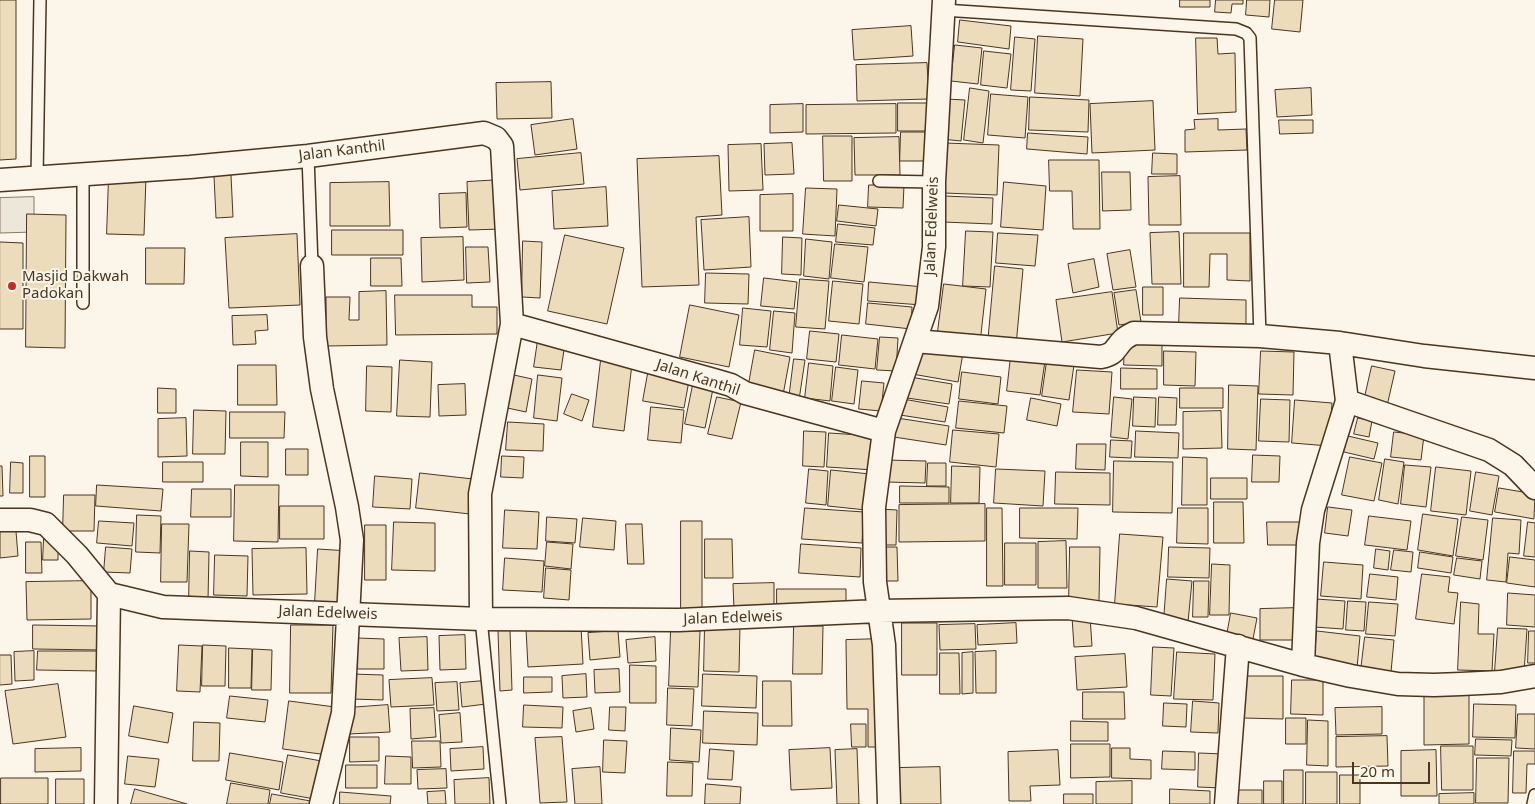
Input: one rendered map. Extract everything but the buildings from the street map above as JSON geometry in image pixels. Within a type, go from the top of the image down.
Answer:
[{"type":"street","name":"Jalan Edelweis","points":[[109,594],[163,607],[481,619],[679,620],[879,611],[875,582],[874,507],[884,431],[927,306],[933,257],[934,182],[944,5]]},
{"type":"street","name":"Jalan Kanthil","points":[[0,180],[190,167],[308,156],[484,132],[496,138],[502,146],[512,324],[480,494],[481,619]]},
{"type":"street","points":[[312,266],[315,337],[321,380],[352,540],[343,713],[321,804]]},
{"type":"street","name":"Jalan Kanthil","points":[[512,324],[731,385],[744,393],[884,431]]},
{"type":"street","points":[[915,342],[1101,357],[1115,352],[1123,340],[1134,333],[1260,336],[1340,343],[1424,356],[1535,368]]},
{"type":"street","points":[[1303,665],[1308,543],[1313,510],[1346,401],[1340,343]]},
{"type":"street","points":[[1346,401],[1489,450],[1513,465],[1535,488]]},
{"type":"street","points":[[0,520],[30,520],[46,524],[77,555],[109,594],[106,804]]},
{"type":"street","points":[[889,804],[884,645],[879,611],[1068,608],[1136,618],[1303,665],[1398,684],[1434,685],[1501,682],[1535,676]]},
{"type":"street","points":[[1226,804],[1238,646]]},
{"type":"lane","points":[[37,178],[40,0]]},
{"type":"lane","points":[[944,5],[1236,29],[1246,33],[1250,38],[1260,336]]},
{"type":"lane","points":[[308,156],[312,266]]},
{"type":"lane","points":[[83,174],[83,303]]},
{"type":"lane","points":[[879,181],[934,182]]},
{"type":"lane","points":[[481,619],[500,804]]},
{"type":"lane","points":[[1533,804],[1535,795]]},
{"type":"shaded area","points":[[34,197],[34,232],[0,233],[0,198]]},
{"type":"place","name":"Masjid Dakwah Padokan","points":[[12,286]]}]
